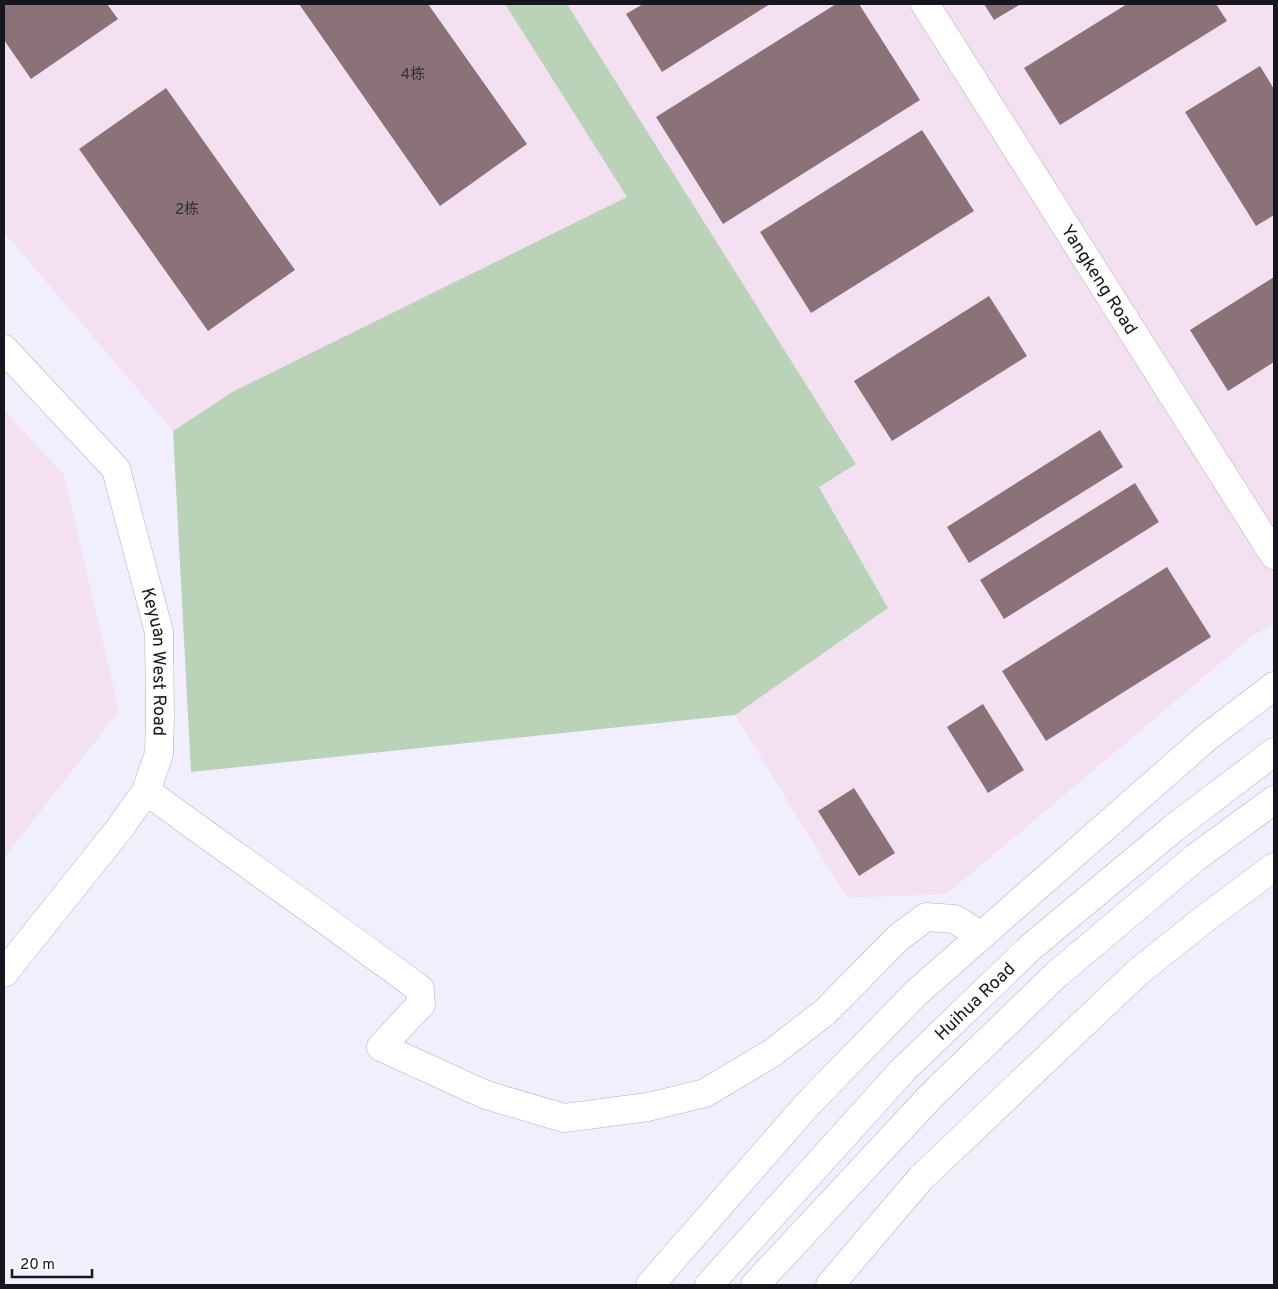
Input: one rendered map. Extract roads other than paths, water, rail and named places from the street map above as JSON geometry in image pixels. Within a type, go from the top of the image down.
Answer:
[{"type":"street","name":"Yangkeng Road","points":[[925,4],[1274,555]]},
{"type":"street","name":"Keyuan West Road","points":[[4,349],[116,469],[159,632],[159,754],[146,791],[120,828],[4,973]]},
{"type":"street","points":[[650,1285],[807,1105],[915,994],[1206,738],[1274,686]]},
{"type":"street","name":"Huihua Road","points":[[709,1285],[903,1070],[1031,947],[1174,828],[1274,752]]},
{"type":"street","points":[[146,791],[269,881],[312,909],[420,989],[421,1004],[381,1047],[486,1095],[564,1118],[648,1107],[705,1093],[772,1053],[825,1012],[899,937],[926,917],[955,918],[981,936]]},
{"type":"street","points":[[755,1285],[931,1096],[1056,975],[1195,858],[1274,800]]},
{"type":"street","points":[[830,1285],[921,1178],[1138,972],[1274,867]]}]
